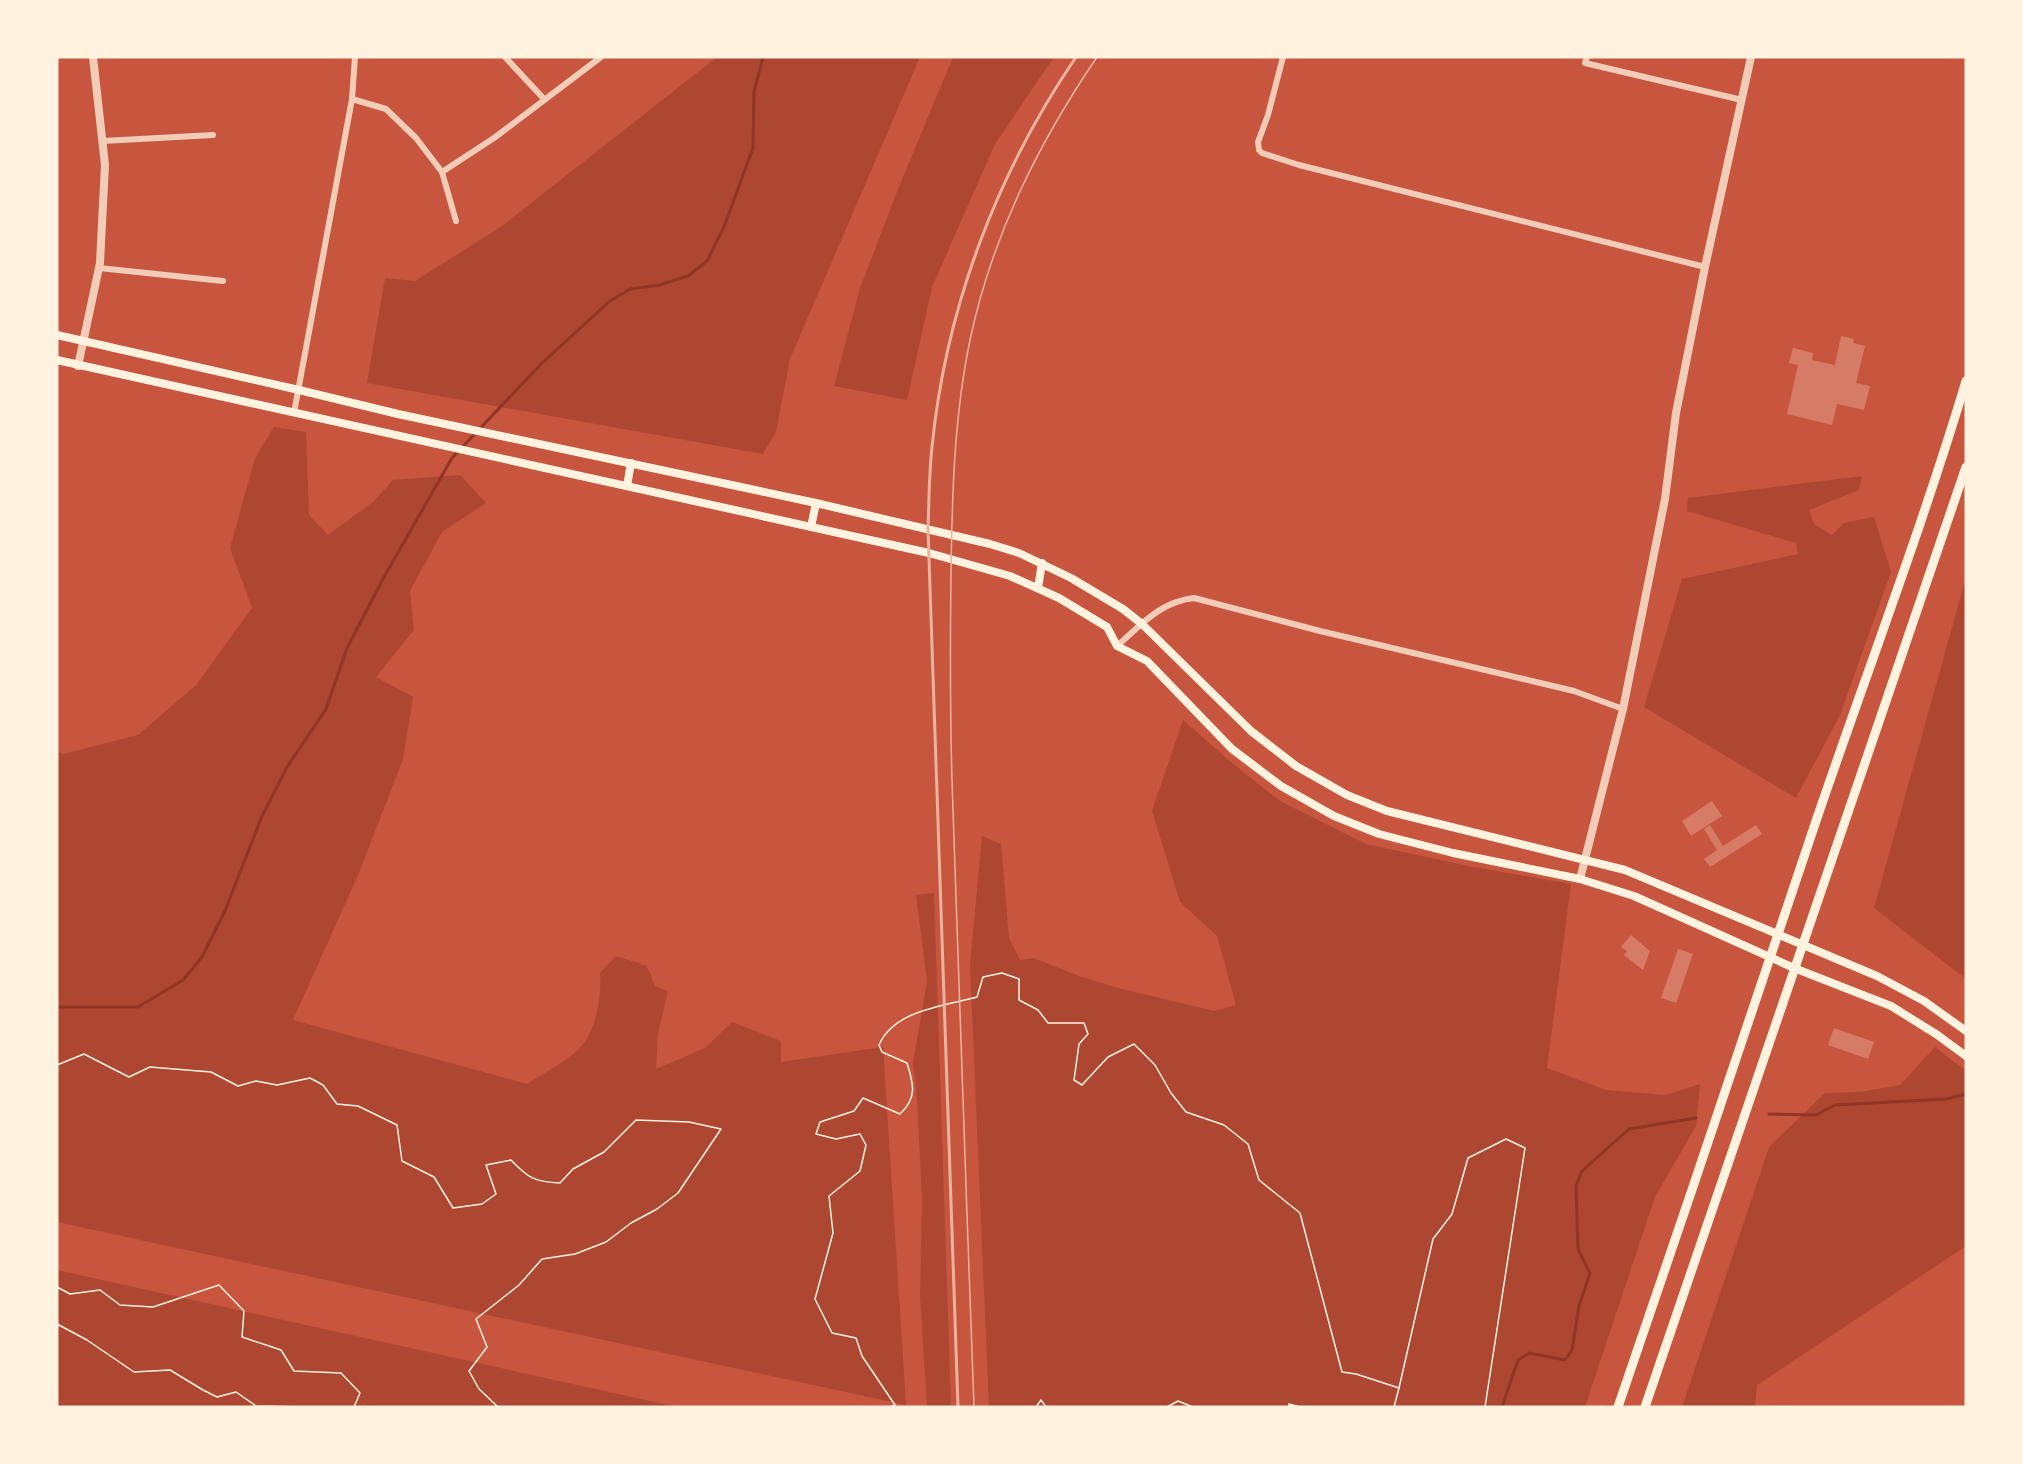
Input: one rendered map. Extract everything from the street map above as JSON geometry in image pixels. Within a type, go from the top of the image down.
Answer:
[{"type":"main road","points":[[57,335],[398,414],[816,503],[990,544],[1042,563],[1114,604],[1142,624],[1251,731],[1296,766],[1347,795],[1387,811],[1625,870],[1877,976],[1904,989],[1966,1031]]},
{"type":"main road","points":[[57,360],[811,527],[961,561],[1010,576],[1059,598],[1107,627],[1117,646],[1147,661],[1232,749],[1281,786],[1334,816],[1379,834],[1453,854],[1580,879],[1634,896],[1794,968],[1891,1006],[1966,1056]]},
{"type":"main road","points":[[1618,1407],[1770,957],[1875,656],[1966,381]]},
{"type":"main road","points":[[627,486],[632,463]]},
{"type":"main road","points":[[1645,1407],[1966,467]]},
{"type":"main road","points":[[811,527],[816,503]]},
{"type":"main road","points":[[1038,588],[1042,563]]},
{"type":"street","points":[[78,366],[99,268],[105,165],[93,57]]},
{"type":"street","points":[[294,413],[352,99],[355,57]]},
{"type":"street","points":[[505,57],[544,99]]},
{"type":"street","points":[[442,172],[494,138],[601,57]]},
{"type":"street","points":[[1283,57],[1268,116],[1258,142],[1262,153],[1299,165],[1705,267]]},
{"type":"street","points":[[1580,879],[1623,709],[1665,499],[1676,413],[1751,57]]},
{"type":"street","points":[[1586,60],[1742,100]]},
{"type":"street","points":[[352,99],[386,109],[416,138],[442,172],[456,221]]},
{"type":"street","points":[[102,141],[213,135]]},
{"type":"street","points":[[99,268],[223,281]]},
{"type":"street","points":[[1117,646],[1164,606],[1194,598],[1320,631],[1574,691],[1623,709]]},
{"type":"path","points":[[890,1407],[895,1405],[862,1356],[856,1338],[832,1333],[814,1299],[833,1233],[829,1196],[860,1172],[866,1145],[860,1134],[836,1139],[816,1134],[820,1122],[854,1111],[863,1098],[900,1114],[910,1105],[913,1093],[911,1077],[907,1063],[882,1052],[879,1045],[884,1035],[912,1014],[977,997],[983,977],[1002,974],[1019,979],[1019,1000],[1038,1010],[1048,1023],[1084,1023],[1088,1034],[1079,1044],[1074,1080],[1082,1085],[1108,1057],[1134,1044],[1155,1065],[1171,1093],[1186,1112],[1224,1125],[1248,1144],[1259,1180],[1300,1213],[1342,1372],[1356,1374],[1399,1388]]},
{"type":"path","points":[[57,1065],[84,1054],[129,1077],[150,1067],[212,1072],[238,1086],[256,1081],[277,1085],[310,1078],[323,1085],[337,1104],[358,1106],[397,1125],[402,1161],[434,1177],[453,1208],[482,1204],[496,1194],[486,1164],[511,1160],[526,1176],[560,1184],[573,1168],[604,1152],[636,1120],[689,1122],[721,1129],[678,1193],[606,1242],[575,1254],[542,1259],[519,1285],[476,1319],[487,1347],[469,1371],[479,1389],[498,1407]]},
{"type":"path","points":[[1394,1407],[1433,1239],[1452,1214],[1468,1158],[1506,1139],[1525,1148],[1485,1407]]},
{"type":"path","points":[[57,1287],[70,1294],[100,1290],[120,1305],[153,1307],[219,1285],[244,1311],[242,1337],[281,1350],[294,1371],[340,1373],[360,1393],[354,1407]]},
{"type":"path","points":[[57,1324],[87,1340],[134,1372],[170,1370],[217,1397],[236,1392],[256,1406],[304,1407]]},
{"type":"path","points":[[1036,1407],[1041,1400],[1046,1407]]},
{"type":"path","points":[[1167,1407],[1178,1401],[1192,1407]]},
{"type":"path","points":[[1289,1407],[1289,1404],[1300,1407]]},
{"type":"shaded area","points":[[717,57],[920,57],[790,359],[776,432],[763,454],[367,383],[385,278],[415,281],[502,226]]},
{"type":"shaded area","points":[[953,57],[1054,57],[995,144],[932,287],[907,400],[834,386],[860,288]]},
{"type":"shaded area","points":[[274,427],[306,432],[309,515],[328,535],[374,501],[393,480],[460,475],[486,503],[442,532],[410,591],[414,630],[376,677],[413,697],[403,759],[359,873],[293,1020],[527,1084],[568,1058],[585,1042],[597,1013],[600,973],[616,956],[647,966],[655,986],[668,991],[658,1034],[656,1069],[705,1048],[732,1022],[781,1041],[781,1062],[883,1047],[906,1405],[57,1222],[57,751],[63,754],[138,735],[196,685],[252,608],[230,548],[255,458]]},
{"type":"shaded area","points":[[1862,476],[1859,490],[1809,510],[1814,524],[1832,535],[1844,523],[1874,517],[1891,572],[1840,715],[1796,798],[1644,707],[1682,579],[1798,554],[1796,543],[1687,511],[1688,498]]},
{"type":"shaded area","points":[[1966,577],[1966,979],[1874,908]]},
{"type":"shaded area","points":[[1183,720],[1280,801],[1366,844],[1468,866],[1571,884],[1547,1068],[1606,1090],[1666,1095],[1700,1084],[1696,1126],[1655,1197],[1585,1407],[989,1407],[970,965],[982,836],[1001,844],[1009,938],[1020,960],[1034,958],[1079,976],[1118,988],[1214,1011],[1236,1005],[1217,936],[1180,902],[1152,811]]},
{"type":"shaded area","points":[[934,893],[951,1407],[927,1407],[920,1297],[922,1198],[913,1063],[927,981],[916,895]]},
{"type":"shaded area","points":[[1935,1047],[1966,1071],[1966,1246],[1757,1385],[1755,1407],[1682,1407],[1769,1147],[1825,1093],[1860,1092],[1900,1085]]},
{"type":"shaded area","points":[[57,1270],[677,1407],[57,1407]]},
{"type":"building","points":[[1841,336],[1854,339],[1853,343],[1865,346],[1856,383],[1870,386],[1864,410],[1837,404],[1832,425],[1787,414],[1798,365],[1789,363],[1793,348],[1813,353],[1812,360],[1835,365]]},
{"type":"building","points":[[1712,801],[1722,816],[1691,836],[1682,821]]},
{"type":"building","points":[[1710,825],[1723,846],[1756,825],[1762,834],[1710,867],[1704,859],[1717,850],[1704,829]]},
{"type":"building","points":[[1631,935],[1650,951],[1643,970],[1624,955],[1627,951],[1621,947]]},
{"type":"building","points":[[1678,949],[1693,954],[1676,1003],[1661,998]]},
{"type":"building","points":[[1834,1028],[1874,1042],[1868,1059],[1828,1045]]},
{"type":"waterway","points":[[57,1007],[138,1007],[183,980],[202,957],[225,911],[262,816],[287,767],[326,709],[347,648],[384,577],[452,458],[542,363],[610,301],[630,289],[659,285],[688,276],[707,261],[724,227],[753,148],[754,92],[763,57]]},
{"type":"waterway","points":[[1769,1114],[1816,1115],[1835,1105],[1946,1099],[1966,1094]]},
{"type":"waterway","points":[[1502,1407],[1518,1360],[1529,1353],[1565,1360],[1572,1350],[1579,1306],[1590,1273],[1578,1249],[1576,1186],[1582,1171],[1629,1129],[1696,1118]]},
{"type":"tram line","points":[[974,1407],[951,751],[951,545],[957,427],[970,340],[979,302],[1004,228],[1055,123],[1097,57]]},
{"type":"railway","points":[[958,1407],[928,529],[931,457],[949,343],[980,243],[999,194],[1022,147],[1076,57]]}]
